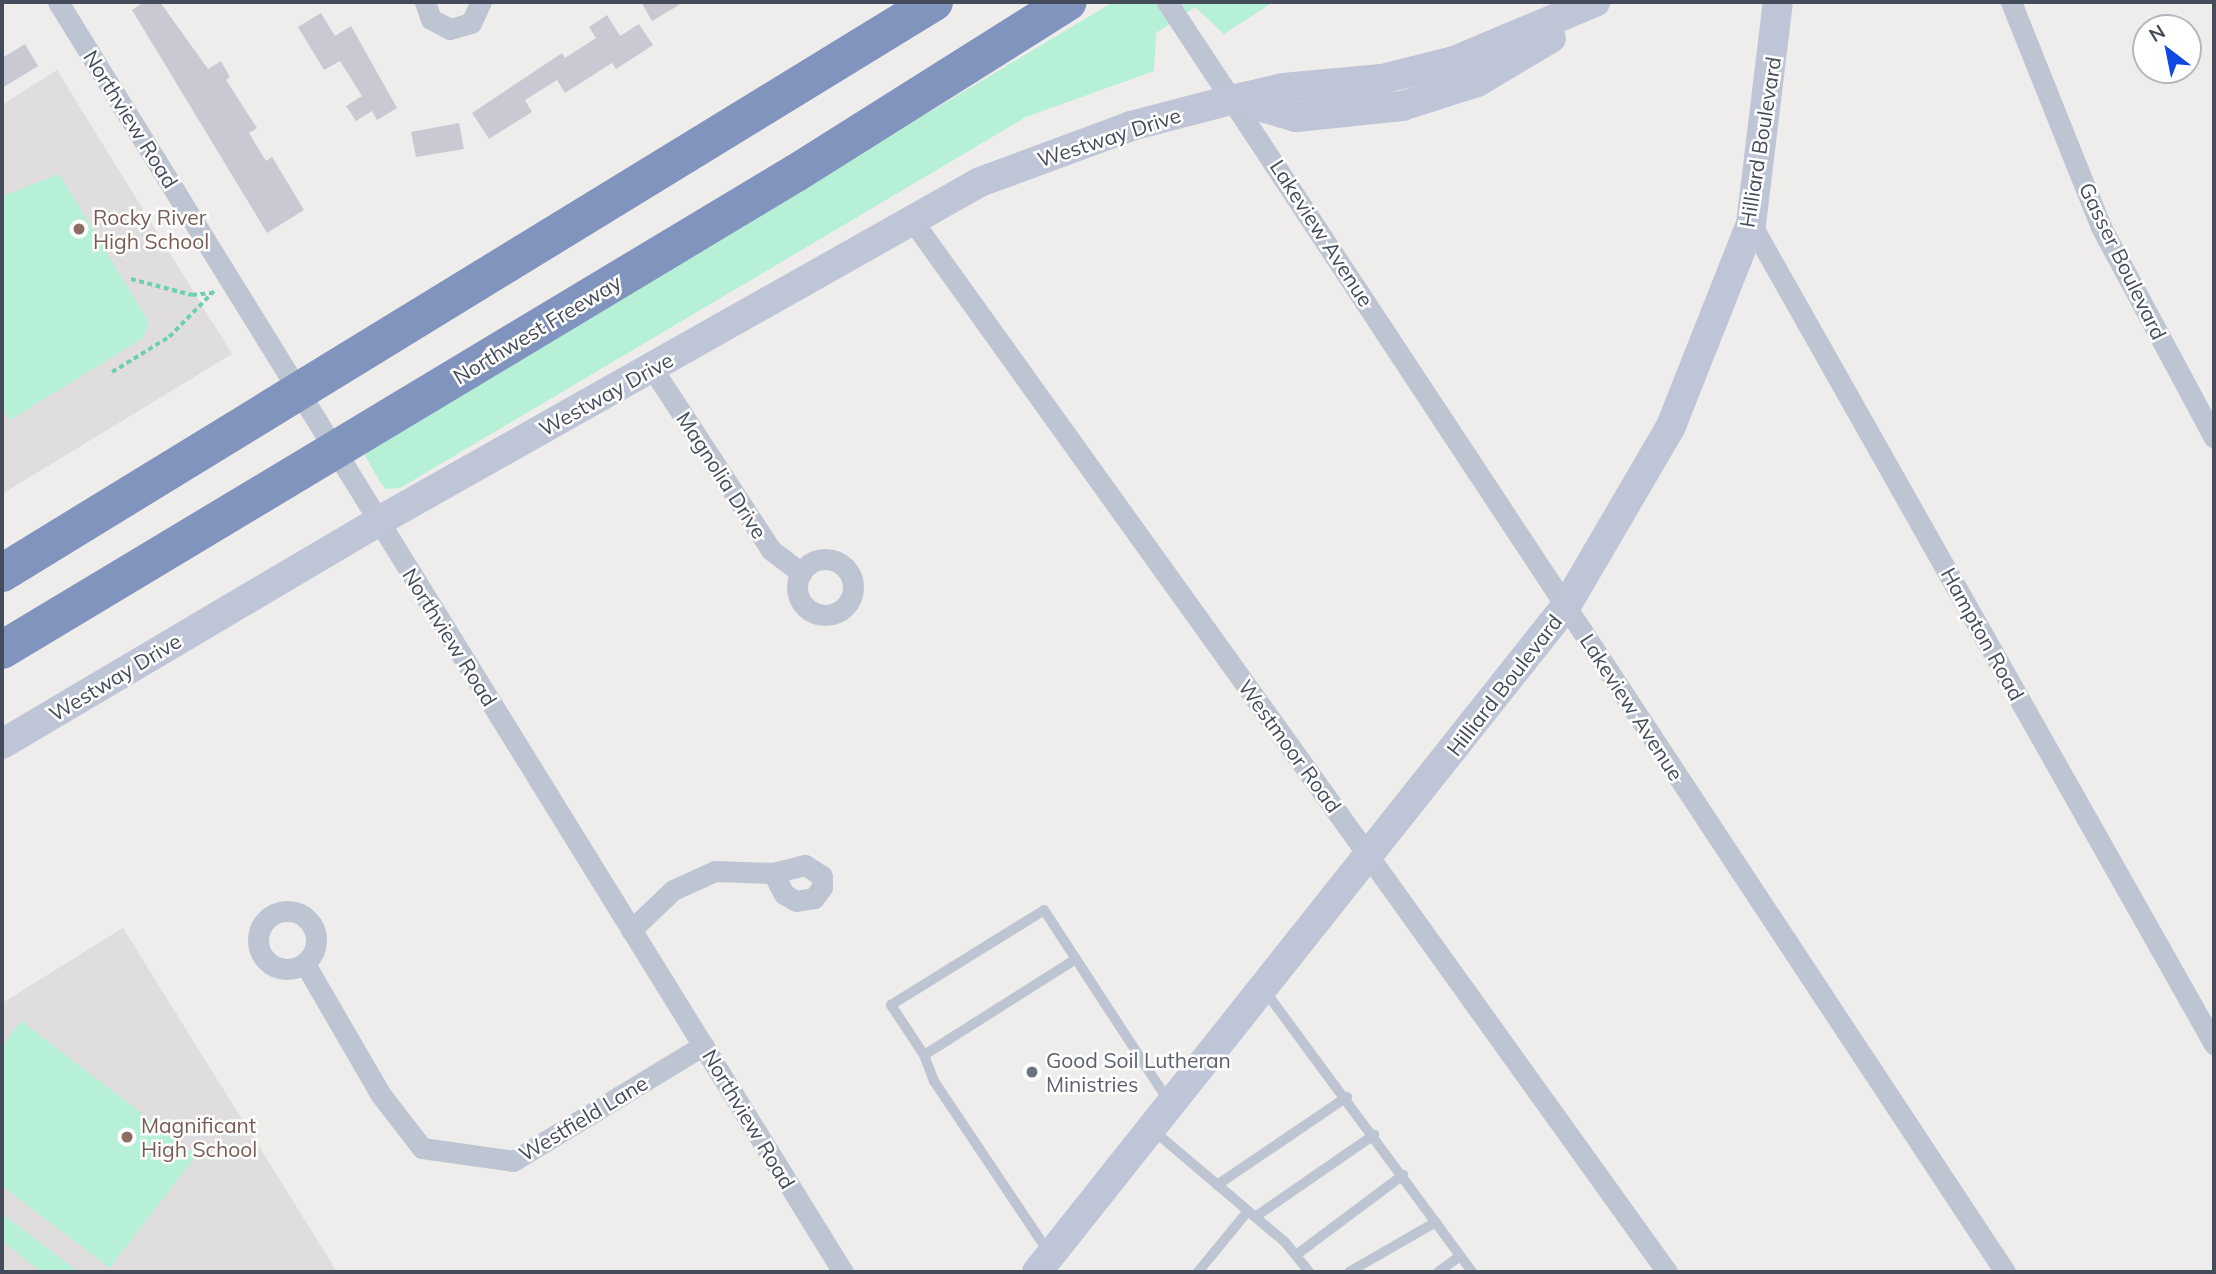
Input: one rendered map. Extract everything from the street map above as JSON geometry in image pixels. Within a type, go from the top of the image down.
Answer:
[{"type":"highway","points":[[2,573],[934,2]]},
{"type":"highway","name":"Northwest Freeway","points":[[2,650],[796,173],[1068,2]]},
{"type":"main road","name":"Hilliard Boulevard","points":[[1044,1264],[1566,606],[1671,426],[1751,225],[1779,2]]},
{"type":"main road","name":"Westway Drive","points":[[2,744],[379,521],[980,183],[1060,151],[1234,99],[1283,88],[1382,79],[1454,61],[1589,5]]},
{"type":"street","name":"Northview Road","points":[[58,2],[843,1272]]},
{"type":"street","points":[[425,2],[430,19],[450,29],[471,23],[483,2]]},
{"type":"street","name":"Gasser Boulevard","points":[[2011,2],[2101,227],[2214,438]]},
{"type":"street","name":"Lakeview Avenue","points":[[1171,7],[2006,1272]]},
{"type":"street","name":"Westmoor Road","points":[[912,220],[1667,1272]]},
{"type":"street","name":"Hampton Road","points":[[1751,225],[2214,1044]]},
{"type":"street","name":"Magnolia Drive","points":[[652,368],[771,550],[801,573]]},
{"type":"street","points":[[631,930],[673,890],[692,879],[715,871],[773,873]]},
{"type":"street","name":"Westfield Lane","points":[[305,964],[381,1095],[422,1148],[513,1161],[704,1045]]},
{"type":"lane","points":[[1044,1264],[934,1082],[923,1055],[891,1005],[1044,910],[1171,1105]]},
{"type":"lane","points":[[923,1055],[1076,959]]},
{"type":"lane","points":[[1264,988],[1472,1272]]},
{"type":"lane","points":[[1217,1185],[1346,1097]]},
{"type":"lane","points":[[1151,1129],[1252,1214],[1296,1255],[1309,1272]]},
{"type":"lane","points":[[1198,1272],[1252,1214],[1374,1135]]},
{"type":"lane","points":[[1296,1255],[1403,1175]]},
{"type":"lane","points":[[1349,1272],[1436,1222]]},
{"type":"lane","points":[[1438,1272],[1460,1256]]},
{"type":"path","points":[[131,279],[191,295],[211,293]]},
{"type":"path","points":[[112,372],[169,337],[218,288]]},
{"type":"shaded area","name":"Rocky River High School","points":[[57,70],[232,354],[2,494],[2,105]]},
{"type":"shaded area","name":"Magnificant High School","points":[[123,928],[337,1272],[2,1272],[2,1003]]},
{"type":"green space","points":[[1113,2],[1273,2],[1224,34],[1195,7],[1156,33],[1154,71],[1026,117],[400,488],[386,489],[380,482],[363,452]]},
{"type":"green space","points":[[59,174],[149,322],[143,338],[10,420],[2,410],[2,196]]},
{"type":"green space","points":[[21,1021],[196,1155],[110,1268],[2,1186],[2,1047]]},
{"type":"green space","points":[[2,1214],[79,1272],[42,1272],[2,1241]]},
{"type":"building","points":[[144,2],[160,2],[208,69],[221,61],[230,77],[226,80],[257,128],[249,133],[266,161],[272,157],[304,210],[267,233],[132,10]]},
{"type":"building","points":[[641,2],[684,2],[652,21]]},
{"type":"building","points":[[321,13],[335,36],[351,26],[397,108],[377,120],[372,111],[356,121],[346,106],[362,96],[340,61],[324,70],[298,27]]},
{"type":"building","points":[[607,15],[620,36],[639,24],[653,45],[616,69],[612,63],[565,93],[557,80],[525,100],[532,112],[489,139],[472,113],[562,53],[565,58],[596,38],[589,27]]},
{"type":"building","points":[[25,44],[38,66],[2,88],[2,58]]},
{"type":"building","points":[[459,123],[464,149],[416,157],[411,132]]},
{"type":"place","name":"Rocky River High School","points":[[79,229]]},
{"type":"place","name":"Good Soil Lutheran Ministries","points":[[1032,1072]]},
{"type":"place","name":"Magnificant High School","points":[[127,1137]]}]
